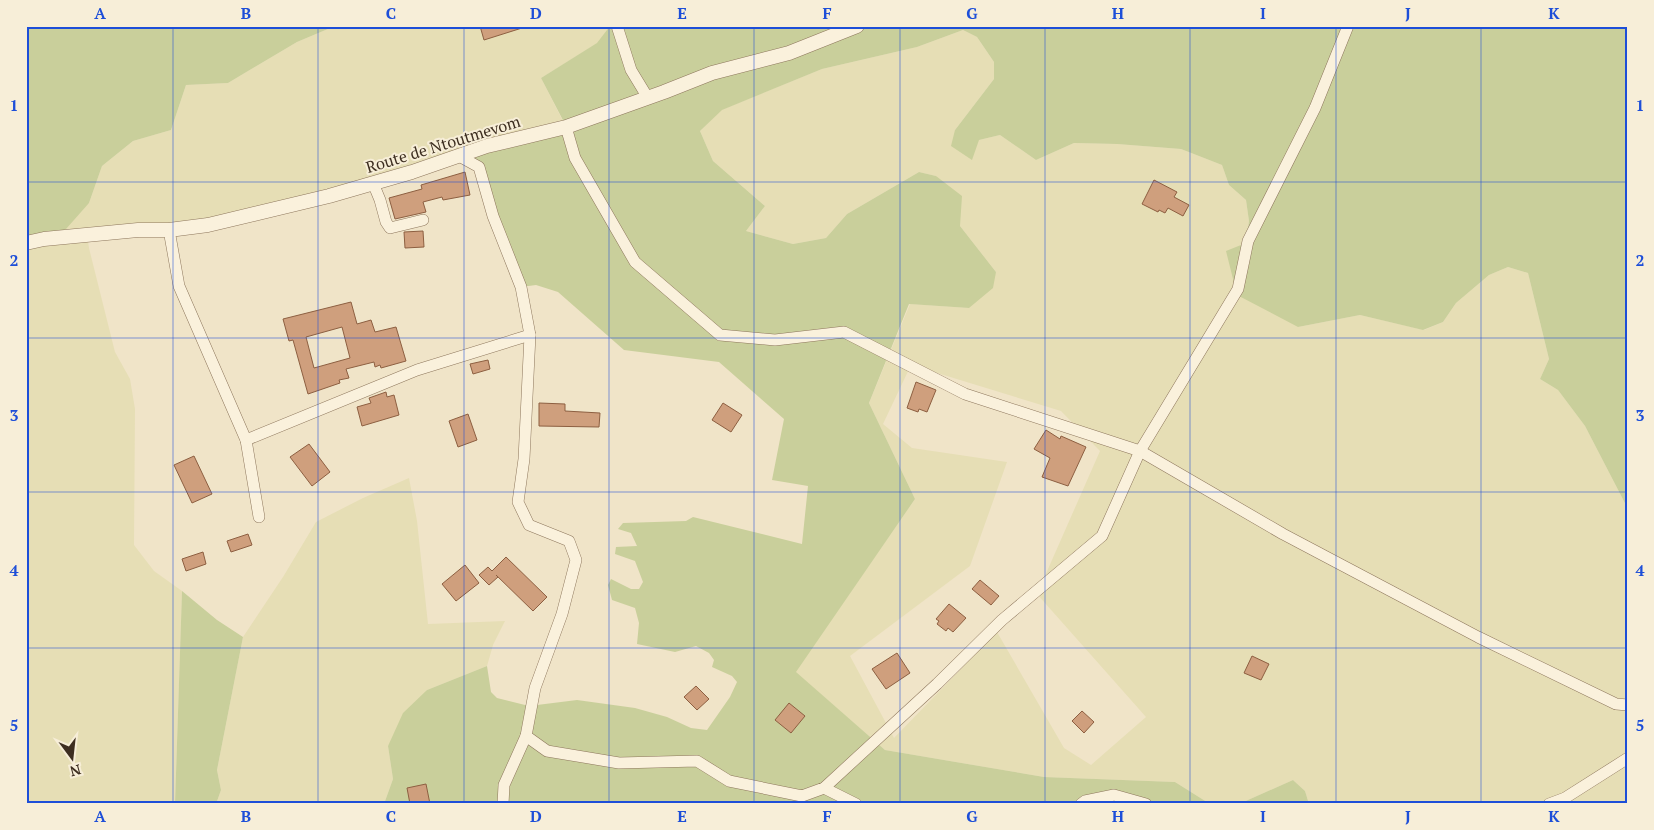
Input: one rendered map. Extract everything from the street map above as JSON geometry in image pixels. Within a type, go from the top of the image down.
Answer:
[{"type":"street","points":[[617,26],[631,70],[648,98]]},
{"type":"street","name":"Route de Ntoutmevom","points":[[26,243],[44,239],[138,230],[169,230],[208,225],[329,196],[372,184],[487,146],[566,127],[712,73],[789,53],[857,26]]},
{"type":"street","points":[[526,736],[547,751],[619,763],[697,761],[729,781],[802,796],[824,788],[937,684],[1002,620],[1102,536],[1140,451],[1238,289],[1248,241],[1315,108],[1348,26]]},
{"type":"street","points":[[566,127],[575,158],[635,262],[720,335],[775,340],[844,332],[965,394],[1140,451],[1283,534],[1478,637],[1616,704],[1628,705]]},
{"type":"street","points":[[459,156],[479,167],[493,216],[521,287],[530,335],[524,459],[518,502],[530,525],[569,541],[576,560],[562,614],[535,688],[526,736],[504,785],[503,804]]},
{"type":"street","points":[[372,184],[390,228],[423,220]]},
{"type":"street","points":[[169,230],[179,286],[246,440],[259,517]]},
{"type":"street","points":[[246,440],[417,370],[530,335]]},
{"type":"street","points":[[1549,804],[1566,798],[1628,758]]},
{"type":"street","points":[[824,788],[856,804]]},
{"type":"street","points":[[1081,804],[1085,801],[1114,795],[1146,804]]},
{"type":"shaded area","points":[[335,26],[610,26],[598,43],[541,78],[566,127],[264,212],[87,235],[115,352],[130,379],[135,409],[134,545],[154,571],[182,591],[175,804],[26,804],[26,243],[89,203],[102,166],[133,141],[171,130],[186,85],[228,83],[297,42]]},
{"type":"shaded area","points":[[963,30],[977,37],[994,62],[994,79],[955,130],[979,140],[1000,135],[1036,160],[1074,143],[1117,144],[1181,149],[1222,165],[1229,185],[1246,200],[1249,221],[1246,243],[1298,327],[1360,315],[1424,330],[1443,322],[1456,303],[1489,275],[1508,267],[1528,273],[1549,359],[1540,379],[1558,390],[1585,426],[1628,509],[1628,804],[1309,804],[1305,791],[1293,780],[1239,804],[1210,804],[1175,782],[1044,777],[885,750],[795,672],[915,499],[869,403],[910,304],[969,308],[996,272],[960,226],[936,176],[919,172],[847,214],[826,238],[793,244],[746,231],[765,206],[713,161],[700,131],[721,110],[822,69],[917,47]],"holes":[[[911,365],[1061,411],[1100,451],[1037,594],[1146,717],[1091,765],[1064,748],[997,632],[894,738],[850,656],[970,566],[1007,462],[912,448],[883,424]]]},
{"type":"shaded area","points":[[409,478],[417,521],[428,624],[505,621],[493,645],[487,666],[427,690],[388,746],[393,779],[384,804],[216,804],[221,790],[217,770],[243,637],[283,577],[316,522],[363,498]]},
{"type":"green space","points":[[26,26],[335,26],[297,42],[228,83],[186,85],[171,130],[133,141],[102,166],[89,203],[66,229],[44,239],[26,243]]},
{"type":"green space","points":[[610,26],[1628,26],[1628,509],[1585,426],[1558,390],[1540,379],[1549,359],[1528,273],[1508,267],[1489,275],[1456,303],[1443,322],[1423,330],[1360,315],[1298,327],[1237,295],[1226,251],[1246,243],[1249,221],[1246,200],[1229,185],[1222,165],[1181,149],[1117,144],[1074,143],[1036,160],[1000,135],[979,140],[972,160],[951,146],[955,130],[994,79],[994,62],[977,37],[963,30],[917,47],[822,69],[722,110],[700,131],[713,161],[765,206],[746,231],[793,244],[826,238],[847,214],[919,172],[936,176],[962,196],[960,226],[996,272],[993,288],[969,308],[909,304],[869,403],[915,499],[796,672],[885,750],[1044,777],[1175,782],[1210,804],[384,804],[393,779],[388,746],[403,713],[427,690],[487,666],[491,692],[497,698],[529,706],[577,700],[635,708],[667,717],[691,728],[707,730],[730,697],[737,682],[732,676],[712,667],[714,660],[709,653],[696,646],[675,652],[637,644],[639,623],[635,608],[612,600],[608,585],[611,579],[631,589],[639,589],[643,582],[635,561],[615,554],[616,547],[637,546],[631,533],[618,529],[623,523],[686,521],[693,517],[802,544],[808,486],[772,480],[784,419],[719,362],[624,350],[558,292],[536,285],[521,287],[479,167],[459,156],[566,126],[541,78],[597,43]]},
{"type":"green space","points":[[182,591],[217,620],[243,637],[217,770],[221,790],[216,804],[175,804]]},
{"type":"green space","points":[[1293,780],[1305,791],[1309,804],[1239,804]]},
{"type":"building","points":[[480,26],[522,26],[522,28],[484,40]]},
{"type":"building","points":[[465,172],[470,195],[443,200],[442,197],[423,202],[426,212],[395,219],[389,198],[422,189],[421,185]]},
{"type":"building","points":[[1154,180],[1177,192],[1174,197],[1189,205],[1183,216],[1168,208],[1165,213],[1159,210],[1158,212],[1142,204]]},
{"type":"building","points":[[423,231],[424,247],[405,248],[404,232]]},
{"type":"building","points":[[351,302],[357,324],[371,320],[375,332],[396,327],[406,361],[381,368],[380,365],[375,367],[374,362],[346,369],[349,378],[339,380],[340,383],[308,394],[293,340],[289,341],[283,319]],"holes":[[[342,327],[350,358],[314,368],[306,337]]]},
{"type":"building","points":[[488,360],[490,369],[473,374],[470,364]]},
{"type":"building","points":[[916,382],[936,390],[927,412],[919,409],[918,412],[907,408]]},
{"type":"building","points":[[386,392],[387,397],[394,395],[399,415],[362,426],[357,407],[371,403],[369,398]]},
{"type":"building","points":[[539,403],[565,404],[565,411],[600,413],[599,427],[539,426]]},
{"type":"building","points":[[723,403],[742,415],[731,432],[712,420]]},
{"type":"building","points":[[468,414],[477,440],[458,447],[449,421]]},
{"type":"building","points":[[1046,430],[1060,439],[1061,436],[1086,447],[1068,486],[1042,477],[1050,458],[1034,449]]},
{"type":"building","points":[[309,444],[330,472],[312,486],[290,457]]},
{"type":"building","points":[[194,456],[212,494],[192,503],[174,465]]},
{"type":"building","points":[[248,534],[252,545],[231,552],[227,541]]},
{"type":"building","points":[[203,552],[206,564],[186,571],[182,559]]},
{"type":"building","points":[[506,557],[547,597],[533,611],[496,575],[498,577],[489,585],[479,575],[488,567],[492,571]]},
{"type":"building","points":[[465,565],[479,583],[456,601],[442,584]]},
{"type":"building","points":[[980,580],[999,596],[991,605],[972,589]]},
{"type":"building","points":[[949,604],[966,618],[953,632],[948,628],[946,631],[937,624],[939,621],[936,619]]},
{"type":"building","points":[[897,653],[910,673],[886,689],[872,669]]},
{"type":"building","points":[[1252,656],[1269,664],[1261,680],[1244,673]]},
{"type":"building","points":[[696,686],[709,699],[697,710],[684,697]]},
{"type":"building","points":[[789,703],[805,716],[791,733],[775,720]]},
{"type":"building","points":[[1082,711],[1094,722],[1084,733],[1072,721]]},
{"type":"building","points":[[426,784],[430,804],[410,804],[407,788]]}]
